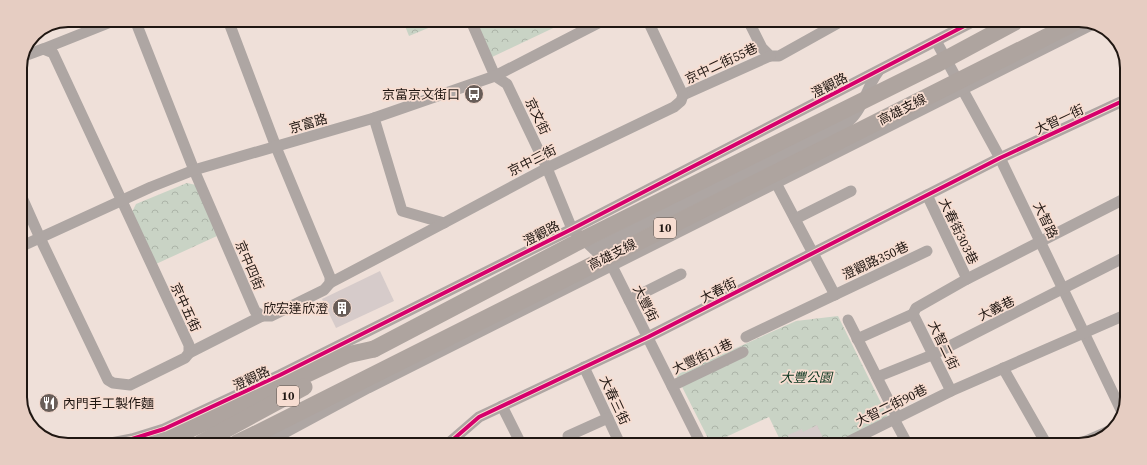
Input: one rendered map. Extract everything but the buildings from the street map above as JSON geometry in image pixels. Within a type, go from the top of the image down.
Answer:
[{"type":"highway","name":"高雄支線","points":[[210,438],[374,349],[574,244],[935,65],[1006,27]]},
{"type":"highway","name":"高雄支線","points":[[261,438],[1066,27]]},
{"type":"highway","points":[[172,438],[347,355],[374,349]]},
{"type":"street","points":[[30,54],[98,27]]},
{"type":"street","name":"京中四街","points":[[138,27],[194,170],[255,311],[262,316]]},
{"type":"street","points":[[189,353],[262,316],[271,316],[304,300],[324,290],[330,283],[330,277],[276,147],[231,27]]},
{"type":"street","name":"京文街","points":[[474,27],[495,76],[507,84],[547,168],[572,229]]},
{"type":"street","name":"京富路","points":[[27,244],[151,187],[194,170],[374,118],[495,76],[590,27]]},
{"type":"street","points":[[650,27],[684,95]]},
{"type":"street","points":[[752,27],[762,48],[770,56]]},
{"type":"street","name":"京中二街55巷","points":[[684,95],[770,56],[779,56],[831,27]]},
{"type":"street","name":"澄觀路","points":[[135,438],[164,429],[280,376],[572,229],[963,27]]},
{"type":"street","points":[[261,438],[368,388],[1086,28]]},
{"type":"street","name":"大智路","points":[[936,41],[1000,158],[1119,406]]},
{"type":"street","name":"京中五街","points":[[27,209],[108,380],[114,383],[130,385],[185,358],[189,353],[188,345],[53,53],[43,49]]},
{"type":"street","points":[[594,249],[848,122],[856,116],[871,82],[879,70]]},
{"type":"street","name":"京中三街","points":[[330,283],[547,168],[674,107],[681,102],[684,95]]},
{"type":"street","name":"大智一街","points":[[1000,158],[1120,102]]},
{"type":"street","points":[[374,118],[402,211],[444,223]]},
{"type":"street","name":"大春街","points":[[455,438],[479,417],[648,337],[1000,158]]},
{"type":"street","name":"澄觀路350巷","points":[[776,183],[814,252],[835,295]]},
{"type":"street","points":[[795,219],[851,191]]},
{"type":"street","name":"大春街303巷","points":[[927,195],[967,279]]},
{"type":"street","points":[[1041,242],[1120,201]]},
{"type":"street","name":"大豐街","points":[[572,229],[612,266],[698,438]]},
{"type":"street","name":"大智二街","points":[[1041,242],[967,279],[916,308],[913,314],[951,391],[1085,334],[1120,317]]},
{"type":"street","name":"澄觀路350巷","points":[[746,337],[927,251]]},
{"type":"street","name":"大義巷","points":[[877,377],[932,355],[1064,290],[1120,260]]},
{"type":"street","points":[[629,300],[681,274]]},
{"type":"street","points":[[857,339],[913,314]]},
{"type":"street","points":[[848,320],[877,377],[905,438]]},
{"type":"street","name":"大豐街11巷","points":[[672,386],[743,352]]},
{"type":"street","name":"大春三街","points":[[584,367],[608,418],[615,438]]},
{"type":"street","points":[[1003,368],[1043,438]]},
{"type":"street","name":"大智二街90巷","points":[[856,438],[951,391]]},
{"type":"street","points":[[502,406],[518,438]]},
{"type":"street","points":[[568,436],[608,418]]},
{"type":"green space","points":[[405,27],[431,27],[409,36]]},
{"type":"green space","points":[[477,27],[555,27],[490,58]]},
{"type":"green space","points":[[187,183],[196,185],[217,236],[156,264],[132,212],[136,204]]},
{"type":"green space","name":"大豐公園","points":[[838,316],[888,417],[847,438],[779,438],[769,417],[724,438],[708,438],[676,375],[796,321]]},
{"type":"cycle path","points":[[135,438],[164,429],[280,375],[572,229],[962,27]]},
{"type":"cycle path","points":[[455,438],[479,417],[648,337],[1000,158],[1120,102]]},
{"type":"place","name":"京富京文街口","points":[[474,94]]},
{"type":"place","name":"欣宏達欣澄","points":[[342,308]]},
{"type":"place","name":"內門手工製作麵","points":[[49,403]]}]
